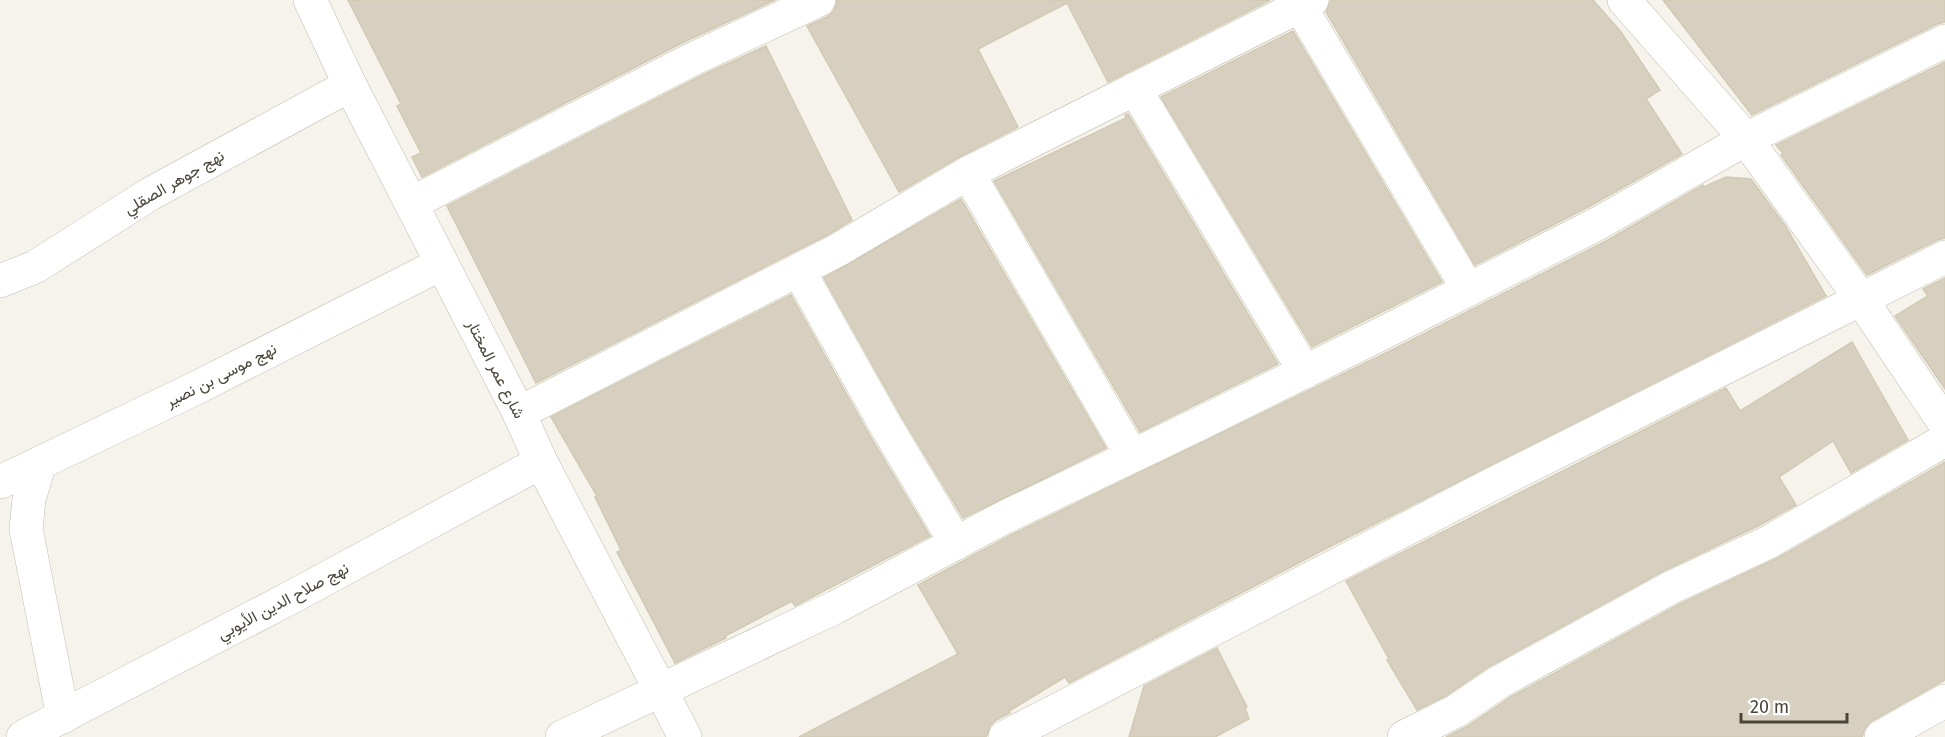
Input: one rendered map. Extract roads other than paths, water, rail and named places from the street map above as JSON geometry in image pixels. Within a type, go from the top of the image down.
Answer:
[{"type":"street","name":"شارع عمر المختار","points":[[310,0],[350,85],[519,413],[541,462],[685,737]]},
{"type":"street","points":[[412,203],[693,59],[819,0]]},
{"type":"street","points":[[1624,0],[1746,140],[1862,299],[1945,424]]},
{"type":"street","points":[[519,413],[799,271],[968,173],[1306,3],[1468,289]]},
{"type":"street","points":[[562,737],[836,607],[956,543],[1305,372],[1599,223],[1746,140],[1945,41]]},
{"type":"street","name":"نهج جوهر الصقلي","points":[[0,280],[35,267],[150,194],[350,85]]},
{"type":"street","points":[[1135,89],[1305,372]]},
{"type":"street","points":[[968,173],[1132,456]]},
{"type":"street","points":[[1005,737],[1491,485],[1945,257]]},
{"type":"street","name":"نهج موسى بن نصير","points":[[0,482],[196,388],[441,264]]},
{"type":"street","points":[[799,271],[886,426],[956,543]]},
{"type":"street","points":[[1404,737],[1456,711],[1499,682],[1672,587],[1769,542],[1945,440]]},
{"type":"street","name":"نهج صلاح الدين الأيوبي","points":[[23,737],[290,598],[541,462]]},
{"type":"street","points":[[40,464],[29,499],[26,529],[63,717]]},
{"type":"street","points":[[1881,737],[1945,701]]}]
